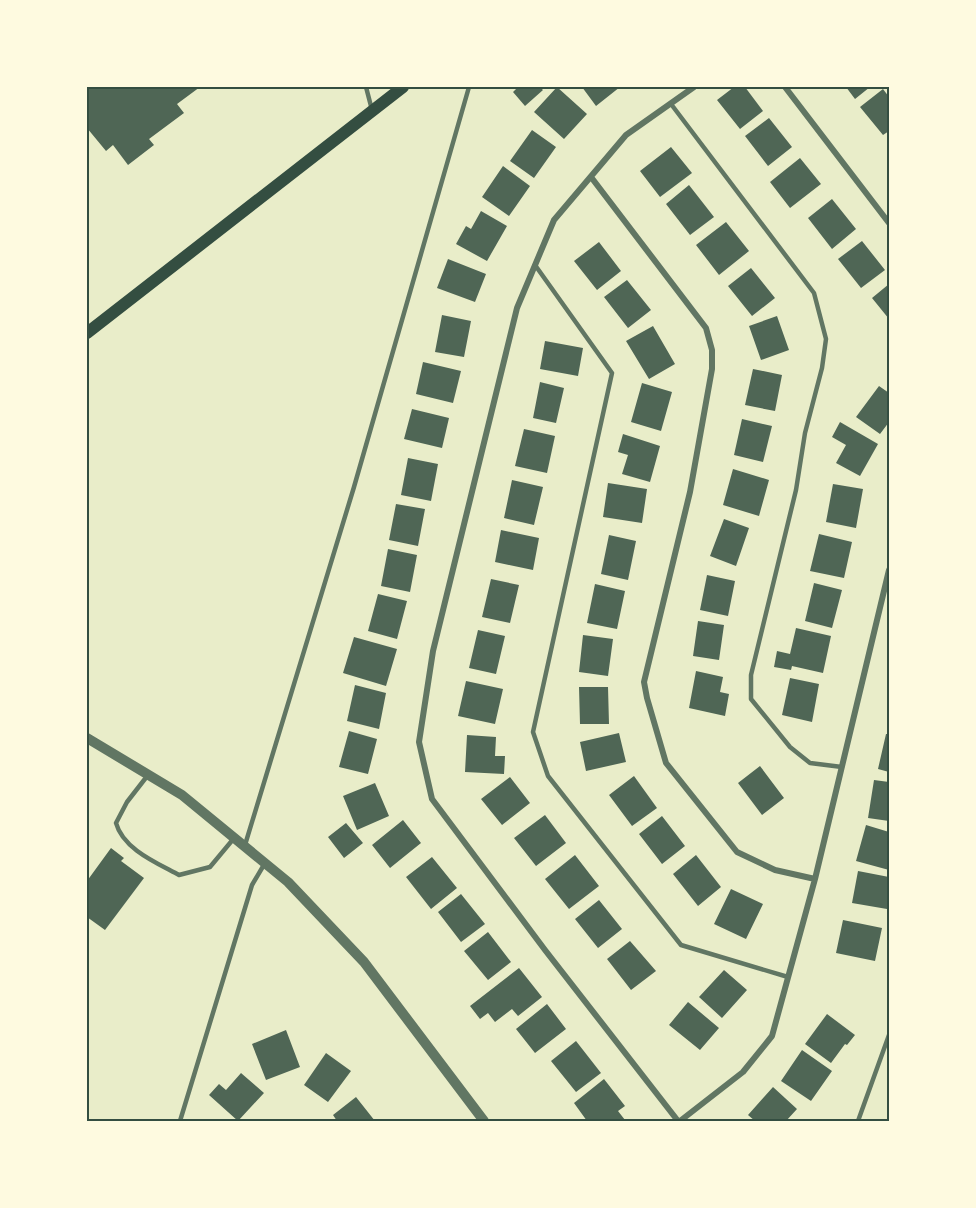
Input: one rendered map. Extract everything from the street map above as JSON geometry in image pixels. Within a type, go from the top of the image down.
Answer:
[{"type":"main road","points":[[87,333],[403,87]]},
{"type":"street","points":[[694,87],[626,135],[554,220],[517,308],[433,651],[419,742],[432,800],[545,950],[679,1121],[743,1072],[772,1036],[815,879],[889,570]]},
{"type":"street","points":[[785,87],[889,223]]},
{"type":"street","points":[[591,177],[706,328],[712,350],[712,369],[690,492],[644,682],[666,763],[737,852],[775,870],[815,879]]},
{"type":"street","points":[[88,740],[182,795],[288,882],[364,962],[484,1121]]},
{"type":"lane","points":[[366,87],[372,111]]},
{"type":"lane","points":[[245,845],[354,487],[469,87]]},
{"type":"lane","points":[[671,104],[814,293],[826,339],[822,368],[805,433],[796,490],[751,675],[751,699],[790,747],[810,763],[842,767]]},
{"type":"lane","points":[[536,265],[612,373],[533,732],[548,776],[681,945],[788,977]]},
{"type":"lane","points":[[148,774],[127,802],[116,824],[119,834],[128,843],[179,875],[210,867],[235,837]]},
{"type":"lane","points":[[180,1121],[252,885],[265,862]]},
{"type":"lane","points":[[858,1121],[889,1035]]},
{"type":"building","points":[[87,87],[200,87],[177,104],[184,113],[149,139],[154,145],[128,165],[113,145],[106,151],[87,128]]},
{"type":"building","points":[[518,87],[540,87],[543,90],[525,106],[513,92]]},
{"type":"building","points":[[557,87],[587,114],[564,139],[534,112]]},
{"type":"building","points":[[582,87],[620,87],[596,106]]},
{"type":"building","points":[[734,87],[745,87],[763,111],[740,129],[717,100]]},
{"type":"building","points":[[846,87],[870,87],[855,99]]},
{"type":"building","points":[[883,89],[889,97],[889,131],[883,135],[860,107]]},
{"type":"building","points":[[769,118],[792,147],[768,166],[745,136]]},
{"type":"building","points":[[532,130],[556,147],[534,178],[510,161]]},
{"type":"building","points":[[671,147],[692,173],[660,197],[640,171]]},
{"type":"building","points":[[800,158],[821,184],[790,208],[770,182]]},
{"type":"building","points":[[503,166],[530,186],[509,216],[482,197]]},
{"type":"building","points":[[689,185],[714,217],[690,235],[666,204]]},
{"type":"building","points":[[832,199],[856,229],[832,249],[808,218]]},
{"type":"building","points":[[481,211],[507,226],[487,261],[456,244],[466,226],[471,229]]},
{"type":"building","points":[[726,222],[749,251],[719,275],[696,245]]},
{"type":"building","points":[[862,241],[885,270],[861,288],[838,259]]},
{"type":"building","points":[[599,242],[621,271],[597,290],[574,261]]},
{"type":"building","points":[[448,259],[486,274],[475,302],[437,288]]},
{"type":"building","points":[[751,268],[775,298],[752,316],[728,286]]},
{"type":"building","points":[[627,280],[651,310],[628,328],[604,297]]},
{"type":"building","points":[[889,284],[889,319],[872,298]]},
{"type":"building","points":[[442,315],[471,321],[464,357],[435,352]]},
{"type":"building","points":[[777,316],[789,350],[761,360],[749,326]]},
{"type":"building","points":[[653,326],[675,364],[649,379],[626,341]]},
{"type":"building","points":[[545,341],[583,348],[578,376],[540,369]]},
{"type":"building","points":[[423,362],[461,371],[453,403],[416,394]]},
{"type":"building","points":[[753,369],[782,375],[775,411],[745,405]]},
{"type":"building","points":[[540,382],[564,388],[556,423],[533,418]]},
{"type":"building","points":[[642,383],[672,392],[661,431],[631,422]]},
{"type":"building","points":[[879,386],[889,393],[889,422],[880,434],[856,417]]},
{"type":"building","points":[[412,409],[449,418],[442,448],[404,439]]},
{"type":"building","points":[[742,419],[772,426],[763,462],[734,455]]},
{"type":"building","points":[[840,422],[878,444],[860,476],[836,463],[846,445],[832,437]]},
{"type":"building","points":[[524,429],[555,436],[547,473],[515,466]]},
{"type":"building","points":[[623,434],[660,446],[650,482],[622,474],[628,455],[618,452]]},
{"type":"building","points":[[408,458],[438,464],[431,501],[401,495]]},
{"type":"building","points":[[733,469],[769,480],[759,516],[723,505]]},
{"type":"building","points":[[512,480],[543,487],[534,525],[504,518]]},
{"type":"building","points":[[608,483],[647,489],[642,523],[603,517]]},
{"type":"building","points":[[833,484],[863,489],[856,528],[826,522]]},
{"type":"building","points":[[396,504],[425,509],[418,546],[389,540]]},
{"type":"building","points":[[724,519],[749,528],[736,566],[710,556]]},
{"type":"building","points":[[501,530],[539,538],[533,570],[495,562]]},
{"type":"building","points":[[819,534],[852,542],[844,578],[810,571]]},
{"type":"building","points":[[609,535],[636,541],[628,580],[601,574]]},
{"type":"building","points":[[388,549],[417,555],[410,592],[381,586]]},
{"type":"building","points":[[707,575],[735,581],[728,616],[700,610]]},
{"type":"building","points":[[491,579],[519,585],[510,623],[482,617]]},
{"type":"building","points":[[814,583],[842,590],[832,628],[805,621]]},
{"type":"building","points":[[595,584],[625,591],[617,629],[587,623]]},
{"type":"building","points":[[378,594],[407,601],[397,639],[368,631]]},
{"type":"building","points":[[698,621],[724,625],[719,660],[693,656]]},
{"type":"building","points":[[796,628],[831,636],[823,673],[792,666],[791,670],[774,667],[777,651],[790,654]]},
{"type":"building","points":[[478,630],[505,636],[496,674],[469,668]]},
{"type":"building","points":[[583,635],[613,639],[608,676],[579,672]]},
{"type":"building","points":[[354,637],[397,649],[386,686],[343,673]]},
{"type":"building","points":[[696,671],[723,677],[720,692],[729,694],[725,716],[689,708]]},
{"type":"building","points":[[790,678],[819,684],[812,722],[782,715]]},
{"type":"building","points":[[466,681],[503,689],[495,724],[458,716]]},
{"type":"building","points":[[355,685],[386,693],[379,729],[347,721]]},
{"type":"building","points":[[579,687],[608,687],[609,724],[580,724]]},
{"type":"building","points":[[349,731],[377,739],[368,774],[339,767]]},
{"type":"building","points":[[619,733],[626,762],[586,771],[580,742]]},
{"type":"building","points":[[886,734],[889,734],[889,772],[878,769]]},
{"type":"building","points":[[467,735],[496,737],[495,756],[505,756],[504,774],[465,772]]},
{"type":"building","points":[[760,766],[784,798],[762,815],[738,783]]},
{"type":"building","points":[[634,776],[657,808],[632,826],[609,795]]},
{"type":"building","points":[[510,777],[530,803],[502,825],[481,799]]},
{"type":"building","points":[[874,780],[889,782],[889,821],[868,818]]},
{"type":"building","points":[[375,783],[389,816],[357,830],[343,796]]},
{"type":"building","points":[[545,815],[566,843],[536,866],[514,838]]},
{"type":"building","points":[[662,816],[685,846],[662,864],[639,834]]},
{"type":"building","points":[[403,820],[421,843],[390,868],[372,845]]},
{"type":"building","points":[[346,823],[363,843],[344,858],[328,837]]},
{"type":"building","points":[[866,825],[889,832],[889,870],[856,861]]},
{"type":"building","points":[[111,848],[124,858],[121,861],[144,878],[105,930],[87,917],[87,881]]},
{"type":"building","points":[[575,855],[599,886],[569,909],[545,879]]},
{"type":"building","points":[[696,855],[721,887],[698,906],[673,874]]},
{"type":"building","points":[[432,857],[457,888],[431,909],[406,877]]},
{"type":"building","points":[[858,871],[889,877],[887,909],[852,903]]},
{"type":"building","points":[[731,889],[763,904],[746,939],[714,924]]},
{"type":"building","points":[[461,894],[485,924],[461,942],[438,912]]},
{"type":"building","points":[[599,900],[622,929],[598,948],[575,919]]},
{"type":"building","points":[[843,920],[882,928],[875,961],[836,953]]},
{"type":"building","points":[[488,932],[511,962],[488,980],[464,951]]},
{"type":"building","points":[[630,941],[656,971],[631,990],[607,959]]},
{"type":"building","points":[[519,968],[542,997],[518,1016],[512,1009],[495,1022],[488,1013],[480,1019],[470,1006]]},
{"type":"building","points":[[724,970],[747,990],[722,1018],[699,997]]},
{"type":"building","points":[[688,1002],[719,1028],[700,1050],[669,1025]]},
{"type":"building","points":[[547,1004],[566,1029],[535,1053],[516,1029]]},
{"type":"building","points":[[827,1014],[855,1035],[831,1063],[805,1044]]},
{"type":"building","points":[[286,1030],[300,1067],[266,1080],[252,1044]]},
{"type":"building","points":[[576,1041],[601,1073],[576,1092],[551,1061]]},
{"type":"building","points":[[802,1050],[832,1071],[811,1101],[781,1081]]},
{"type":"building","points":[[326,1053],[351,1071],[328,1102],[304,1085]]},
{"type":"building","points":[[241,1073],[264,1093],[238,1121],[209,1095],[219,1084],[226,1090]]},
{"type":"building","points":[[604,1079],[625,1106],[618,1111],[624,1121],[587,1121],[574,1103]]},
{"type":"building","points":[[773,1087],[797,1109],[786,1121],[755,1121],[748,1115]]},
{"type":"building","points":[[356,1097],[375,1121],[337,1121],[333,1115]]}]
